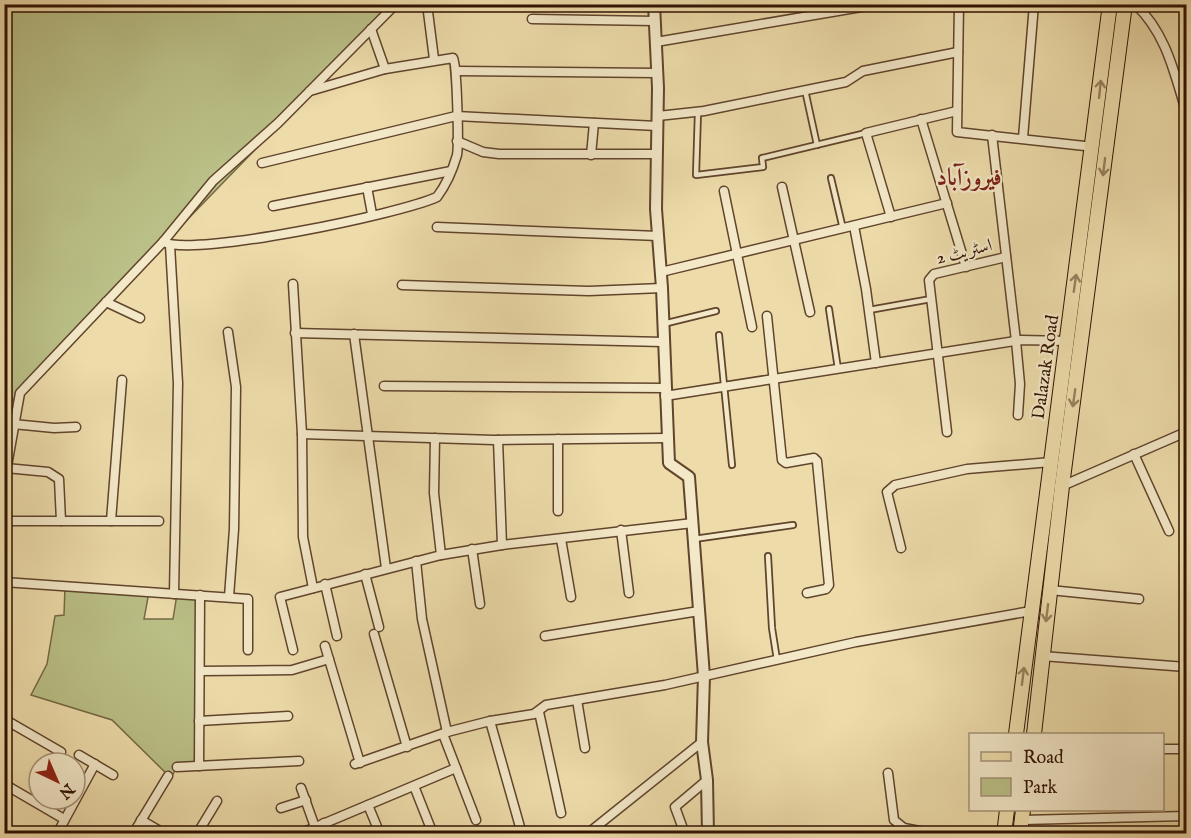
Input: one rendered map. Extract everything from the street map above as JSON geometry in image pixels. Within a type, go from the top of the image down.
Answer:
[{"type":"main road","name":"Dalazak Road","points":[[1016,733],[1094,147],[1110,4]]},
{"type":"main road","name":"Dalazak Road","points":[[1034,733],[1062,486],[1125,4]]},
{"type":"main road","points":[[1067,341],[1082,340]]},
{"type":"main road","points":[[1004,834],[1007,811]]},
{"type":"street","points":[[4,483],[20,393],[166,244],[213,181],[309,91],[396,4]]},
{"type":"street","points":[[427,4],[434,59]]},
{"type":"street","points":[[654,4],[657,73],[658,236],[669,463],[689,477],[704,676],[702,742],[707,780],[708,834]]},
{"type":"street","points":[[656,42],[879,4]]},
{"type":"street","points":[[959,4],[957,132],[1094,147]]},
{"type":"street","points":[[1023,138],[1034,4]]},
{"type":"street","points":[[1135,4],[1166,45],[1186,111]]},
{"type":"street","points":[[532,19],[655,21]]},
{"type":"street","points":[[371,29],[385,69]]},
{"type":"street","points":[[262,163],[456,116],[594,123],[657,121],[846,82],[863,71],[958,52]]},
{"type":"street","points":[[166,244],[252,239],[372,214],[437,197],[458,152],[457,71],[453,57],[385,69],[309,91]]},
{"type":"street","points":[[457,71],[657,73]]},
{"type":"street","points":[[891,217],[866,133],[957,111]]},
{"type":"street","points":[[921,119],[966,267]]},
{"type":"street","points":[[591,155],[594,123]]},
{"type":"street","points":[[992,135],[1020,384],[1018,415]]},
{"type":"street","points":[[458,141],[483,152],[499,154],[657,154]]},
{"type":"street","points":[[273,206],[451,171]]},
{"type":"street","points":[[367,187],[372,214]]},
{"type":"street","points":[[782,187],[810,312]]},
{"type":"street","points":[[724,191],[752,327]]},
{"type":"street","points":[[661,272],[947,203]]},
{"type":"street","points":[[854,226],[876,363]]},
{"type":"street","points":[[437,227],[658,236]]},
{"type":"street","points":[[166,244],[178,383],[174,594]]},
{"type":"street","name":"اسٹریٹ 2","points":[[931,299],[931,277],[1006,257]]},
{"type":"street","points":[[293,284],[302,435],[303,537],[313,588]]},
{"type":"street","points":[[402,285],[589,291],[662,288]]},
{"type":"street","points":[[931,299],[947,432]]},
{"type":"street","points":[[106,303],[140,318]]},
{"type":"street","points":[[767,316],[782,460],[786,463],[814,458],[817,461],[829,585],[826,590],[807,593]]},
{"type":"street","points":[[228,332],[236,387],[234,529],[229,597]]},
{"type":"street","points":[[295,333],[663,342]]},
{"type":"street","points":[[354,334],[386,568]]},
{"type":"street","points":[[384,386],[665,392],[722,387],[1016,341],[1067,341]]},
{"type":"street","points":[[111,521],[122,380]]},
{"type":"street","points":[[13,424],[54,429],[76,427]]},
{"type":"street","points":[[302,435],[498,440],[668,438]]},
{"type":"street","points":[[1062,486],[1134,454],[1185,435]]},
{"type":"street","points":[[435,438],[434,493],[441,555]]},
{"type":"street","points":[[558,439],[558,512]]},
{"type":"street","points":[[498,440],[502,545]]},
{"type":"street","points":[[1134,454],[1169,531]]},
{"type":"street","points":[[901,548],[887,492],[895,485],[967,469],[1051,462]]},
{"type":"street","points":[[6,468],[48,471],[59,479],[61,521]]},
{"type":"street","points":[[4,521],[159,521]]},
{"type":"street","points":[[293,650],[280,597],[386,568],[472,549],[693,523]]},
{"type":"street","points":[[621,530],[629,593]]},
{"type":"street","points":[[561,540],[570,597]]},
{"type":"street","points":[[472,549],[480,604]]},
{"type":"street","points":[[416,561],[422,619],[445,733],[476,820]]},
{"type":"street","points":[[365,574],[376,630],[407,747]]},
{"type":"street","points":[[4,582],[248,599],[248,650]]},
{"type":"street","points":[[325,584],[337,636]]},
{"type":"street","points":[[1050,590],[1140,599]]},
{"type":"street","points":[[199,766],[200,596]]},
{"type":"street","points":[[545,636],[699,611]]},
{"type":"street","points":[[325,646],[358,764],[445,733],[490,721],[539,712],[546,705],[704,676],[856,642],[1031,611]]},
{"type":"street","points":[[1042,656],[1186,667]]},
{"type":"street","points":[[200,671],[292,670],[329,659]]},
{"type":"street","points":[[577,700],[585,748]]},
{"type":"street","points":[[539,712],[561,813]]},
{"type":"street","points":[[200,721],[288,716]]},
{"type":"street","points":[[4,719],[59,751]]},
{"type":"street","points":[[490,721],[522,834]]},
{"type":"street","points":[[587,834],[702,742]]},
{"type":"street","points":[[1164,749],[1186,749]]},
{"type":"street","points":[[87,760],[113,775]]},
{"type":"street","points":[[177,767],[299,761]]},
{"type":"street","points":[[57,834],[95,764]]},
{"type":"street","points":[[299,834],[456,768]]},
{"type":"street","points":[[888,773],[894,820],[904,828],[935,834]]},
{"type":"street","points":[[133,834],[168,776]]},
{"type":"street","points":[[676,834],[682,826],[675,807],[707,780]]},
{"type":"street","points":[[4,784],[64,819]]},
{"type":"street","points":[[414,786],[433,834]]},
{"type":"street","points":[[301,788],[315,827]]},
{"type":"street","points":[[281,808],[306,800]]},
{"type":"street","points":[[197,834],[217,801]]},
{"type":"street","points":[[368,805],[380,834]]},
{"type":"street","points":[[1021,821],[1186,816]]},
{"type":"street","points":[[141,820],[165,834]]},
{"type":"street","points":[[324,823],[329,834]]},
{"type":"lane","points":[[805,90],[817,145]]},
{"type":"lane","points":[[698,112],[696,175],[763,167],[762,158],[866,133]]},
{"type":"lane","points":[[831,178],[843,229]]},
{"type":"lane","points":[[869,310],[931,299]]},
{"type":"lane","points":[[829,309],[838,369]]},
{"type":"lane","points":[[663,324],[716,311]]},
{"type":"lane","points":[[719,335],[722,387],[732,465]]},
{"type":"lane","points":[[694,539],[793,525]]},
{"type":"lane","points":[[768,556],[772,628],[777,660]]},
{"type":"green space","points":[[5,5],[395,5],[5,408]]},
{"type":"green space","points":[[65,586],[149,592],[144,619],[173,619],[177,594],[200,598],[199,766],[177,767],[171,778],[112,720],[31,695],[47,664],[55,616],[64,615]]},
{"type":"district","name":"فیروزآباد","points":[[969,177]]}]
